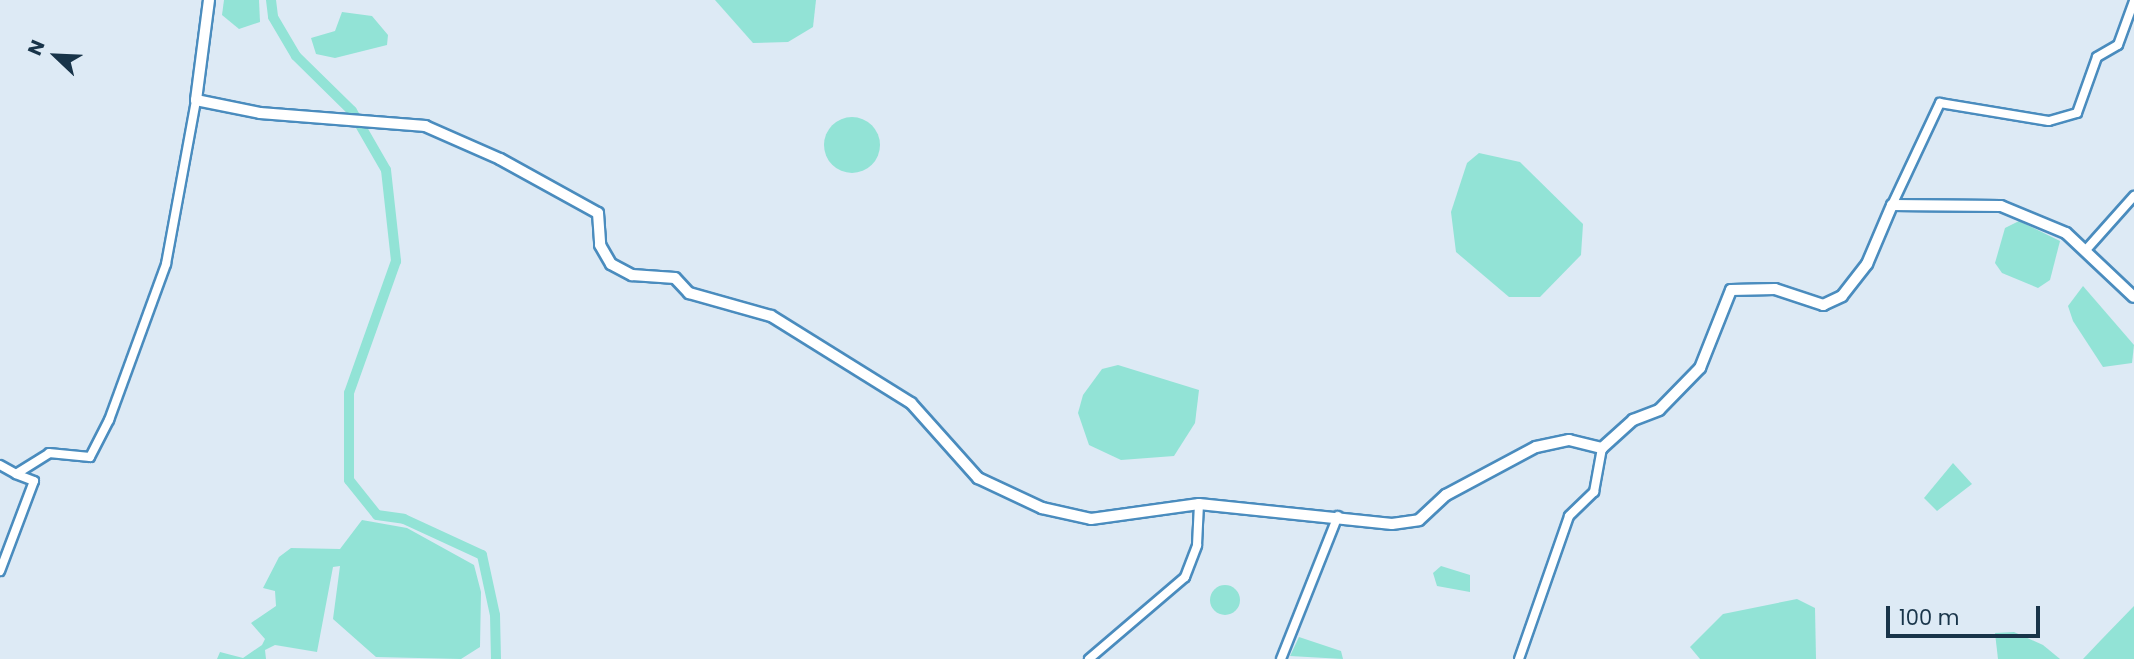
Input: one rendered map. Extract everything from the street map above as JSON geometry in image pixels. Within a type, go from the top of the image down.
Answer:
[{"type":"street","points":[[16,474],[49,453],[90,457],[109,420],[166,264],[196,100],[209,0]]},
{"type":"street","points":[[1519,659],[1569,516],[1594,492],[1602,448],[1682,391],[1700,368],[1731,290],[1775,289],[1823,305],[1834,302],[1867,264],[1940,103],[2049,121],[2077,113],[2097,57],[2118,44],[2134,1]]},
{"type":"street","points":[[196,100],[260,113],[425,126],[598,213],[600,245],[611,264],[632,275],[674,278],[689,293],[771,316],[911,403],[978,478],[1042,508],[1091,519],[1199,504],[1338,516],[1392,524],[1419,520],[1446,495],[1536,447],[1569,440],[1602,448]]},
{"type":"street","points":[[2085,251],[2134,196]]},
{"type":"street","points":[[1892,205],[2001,206],[2066,233],[2134,297]]},
{"type":"street","points":[[0,465],[34,481],[0,571]]},
{"type":"street","points":[[1090,659],[1185,578],[1196,545],[1199,504]]},
{"type":"street","points":[[1281,659],[1338,516]]},
{"type":"shaded area","points":[[224,0],[259,0],[260,22],[239,29],[222,15]]},
{"type":"shaded area","points":[[715,0],[816,0],[813,27],[788,42],[753,43]]},
{"type":"shaded area","points":[[342,12],[372,16],[388,35],[387,45],[335,58],[316,54],[311,38],[335,31]]},
{"type":"shaded area","points":[[852,117],[863,119],[872,125],[878,134],[878,156],[872,165],[863,171],[852,173],[841,171],[832,165],[826,156],[824,145],[826,134],[832,125],[841,119]]},
{"type":"shaded area","points":[[1479,153],[1520,162],[1583,224],[1581,255],[1540,297],[1509,297],[1456,252],[1451,212],[1467,163]]},
{"type":"shaded area","points":[[2019,221],[2060,241],[2050,280],[2038,288],[2002,273],[1995,263],[2005,228]]},
{"type":"shaded area","points":[[2083,286],[2134,345],[2132,363],[2103,367],[2073,321],[2068,306]]},
{"type":"shaded area","points":[[1118,365],[1199,390],[1195,423],[1174,456],[1121,460],[1089,445],[1078,413],[1083,395],[1102,369]]},
{"type":"shaded area","points":[[1953,463],[1972,484],[1937,511],[1924,498]]},
{"type":"shaded area","points":[[362,520],[407,528],[474,565],[481,592],[480,647],[461,659],[376,657],[333,619],[340,566],[333,567],[317,652],[275,645],[265,650],[266,659],[217,659],[220,652],[243,658],[262,645],[265,639],[251,623],[276,606],[275,591],[263,588],[279,557],[291,548],[340,549]]},
{"type":"shaded area","points":[[1441,566],[1470,575],[1470,592],[1437,586],[1433,573]]},
{"type":"shaded area","points":[[1225,585],[1235,590],[1240,600],[1235,610],[1225,615],[1215,610],[1210,600],[1215,590]]},
{"type":"shaded area","points":[[1797,599],[1815,608],[1816,659],[1700,659],[1690,647],[1723,614]]},
{"type":"shaded area","points":[[2134,606],[2134,659],[2083,659],[2101,640]]},
{"type":"shaded area","points":[[2014,632],[2043,645],[2060,659],[1998,659],[1995,633]]},
{"type":"shaded area","points":[[1299,637],[1341,651],[1343,659],[1290,656]]},
{"type":"waterway","points":[[271,0],[273,17],[296,56],[352,111],[386,170],[396,261],[349,393],[349,480],[377,515],[404,519],[482,555],[495,615],[496,659]]}]
